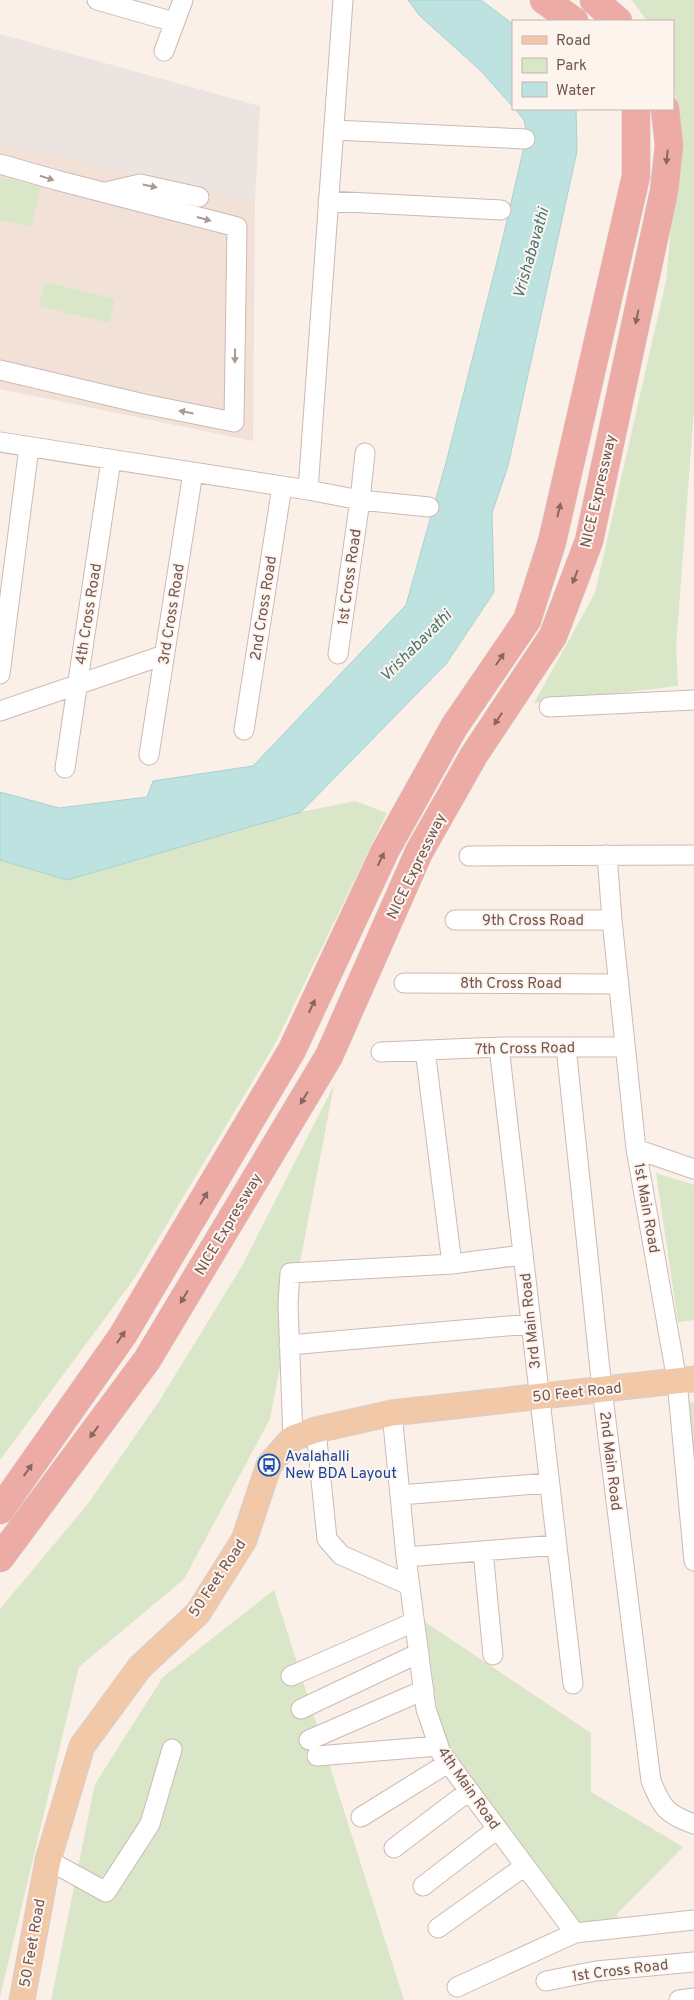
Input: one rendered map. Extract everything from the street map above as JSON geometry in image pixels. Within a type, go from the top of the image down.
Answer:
[{"type":"highway","points":[[544,0],[573,20]]},
{"type":"highway","points":[[594,0],[617,20]]},
{"type":"highway","name":"NICE Expressway","points":[[0,1510],[128,1327],[292,1050],[385,851],[454,727],[527,620],[552,542],[636,176],[636,110]]},
{"type":"highway","name":"NICE Expressway","points":[[0,1558],[147,1360],[329,1056],[419,852],[474,755],[553,636],[589,541],[664,192],[669,145],[665,110]]},
{"type":"main road","name":"50 Feet Road","points":[[22,2000],[48,1860],[82,1746],[140,1667],[198,1613],[244,1540],[269,1465],[293,1438],[316,1430],[392,1412],[686,1380]]},
{"type":"street","points":[[98,0],[174,22]]},
{"type":"street","points":[[164,51],[183,0]]},
{"type":"street","points":[[308,490],[343,0]]},
{"type":"street","points":[[334,130],[525,139]]},
{"type":"street","points":[[0,164],[237,227],[234,422],[144,404],[0,370]]},
{"type":"street","points":[[103,192],[140,184],[199,197]]},
{"type":"street","points":[[328,201],[501,210]]},
{"type":"street","points":[[34,377],[45,394],[99,404]]},
{"type":"street","points":[[0,442],[308,490],[360,500],[429,507]]},
{"type":"street","points":[[0,674],[29,447]]},
{"type":"street","name":"1st Cross Road","points":[[338,654],[365,453]]},
{"type":"street","name":"4th Cross Road","points":[[65,768],[111,460]]},
{"type":"street","name":"3rd Cross Road","points":[[149,755],[193,472]]},
{"type":"street","name":"2nd Cross Road","points":[[244,730],[282,486]]},
{"type":"street","points":[[0,711],[164,655]]},
{"type":"street","points":[[549,707],[694,700]]},
{"type":"street","name":"1st Main Road","points":[[607,855],[636,1149],[686,1380],[694,1561]]},
{"type":"street","points":[[469,856],[694,855]]},
{"type":"street","name":"9th Cross Road","points":[[454,920],[612,920]]},
{"type":"street","name":"8th Cross Road","points":[[404,983],[619,984]]},
{"type":"street","name":"7th Cross Road","points":[[382,1052],[499,1047],[625,1047]]},
{"type":"street","name":"3rd Main Road","points":[[499,1047],[538,1396],[573,1684]]},
{"type":"street","name":"2nd Main Road","points":[[566,1047],[602,1389],[652,1782],[660,1803],[674,1817],[694,1824]]},
{"type":"street","points":[[425,1050],[452,1264]]},
{"type":"street","points":[[636,1149],[694,1169]]},
{"type":"street","points":[[293,1438],[288,1304],[290,1273],[452,1264],[522,1254]]},
{"type":"street","points":[[289,1345],[530,1324]]},
{"type":"street","name":"4th Main Road","points":[[392,1412],[409,1585],[418,1653],[426,1709],[438,1746],[448,1763],[575,1933]]},
{"type":"street","points":[[316,1430],[328,1539],[341,1555],[409,1585]]},
{"type":"street","points":[[400,1495],[549,1483]]},
{"type":"street","points":[[406,1557],[557,1544]]},
{"type":"street","points":[[483,1551],[493,1655]]},
{"type":"street","points":[[291,1676],[414,1622]]},
{"type":"street","points":[[301,1709],[418,1653]]},
{"type":"street","points":[[424,1690],[313,1748],[438,1746]]},
{"type":"street","points":[[48,1860],[106,1892],[150,1824],[172,1749]]},
{"type":"street","points":[[361,1817],[448,1763]]},
{"type":"street","points":[[394,1848],[469,1791]]},
{"type":"street","points":[[423,1886],[497,1829]]},
{"type":"street","points":[[438,1928],[525,1866]]},
{"type":"street","points":[[457,1986],[575,1933],[694,1920]]},
{"type":"street","name":"1st Cross Road","points":[[546,1980],[596,1971],[694,1962]]},
{"type":"street","points":[[679,2000],[694,1998]]},
{"type":"shaded area","points":[[0,34],[260,106],[255,201],[0,143]]},
{"type":"shaded area","points":[[0,143],[255,201],[253,441],[0,389]]},
{"type":"green space","points":[[632,0],[694,0],[694,410],[676,648],[678,686],[534,703],[595,593],[666,281],[679,140],[679,119],[674,89],[674,20],[646,20]]},
{"type":"green space","points":[[0,177],[41,187],[31,227],[0,220]]},
{"type":"green space","points":[[45,282],[115,299],[109,323],[39,306]]},
{"type":"green space","points":[[355,801],[387,813],[275,1044],[134,1279],[0,1460],[0,860],[67,880],[301,812]]},
{"type":"green space","points":[[334,1085],[270,1419],[184,1579],[79,1667],[0,1997],[0,1609],[87,1505],[158,1403],[242,1266]]},
{"type":"green space","points":[[656,1173],[694,1185],[694,1320],[678,1322]]},
{"type":"green space","points":[[694,1402],[694,1502],[684,1403]]},
{"type":"green space","points":[[274,1590],[404,2000],[51,2000],[95,1784],[163,1677]]},
{"type":"green space","points":[[425,1622],[591,1733],[591,1792],[683,1847],[617,1914],[620,1926],[577,1929],[442,1746]]},
{"type":"water","points":[[408,0],[481,0],[512,23],[512,106],[480,70],[420,16]]},
{"type":"water","name":"Vrishabavathi","points":[[516,110],[576,110],[577,151],[508,466],[492,513],[494,592],[446,664],[301,812],[67,880],[0,860],[0,792],[59,808],[147,797],[153,781],[253,766],[406,605],[447,459],[501,246],[527,134],[524,120]]},
{"type":"place","name":"Avalahalli New BDA Layout","points":[[269,1465]]}]
